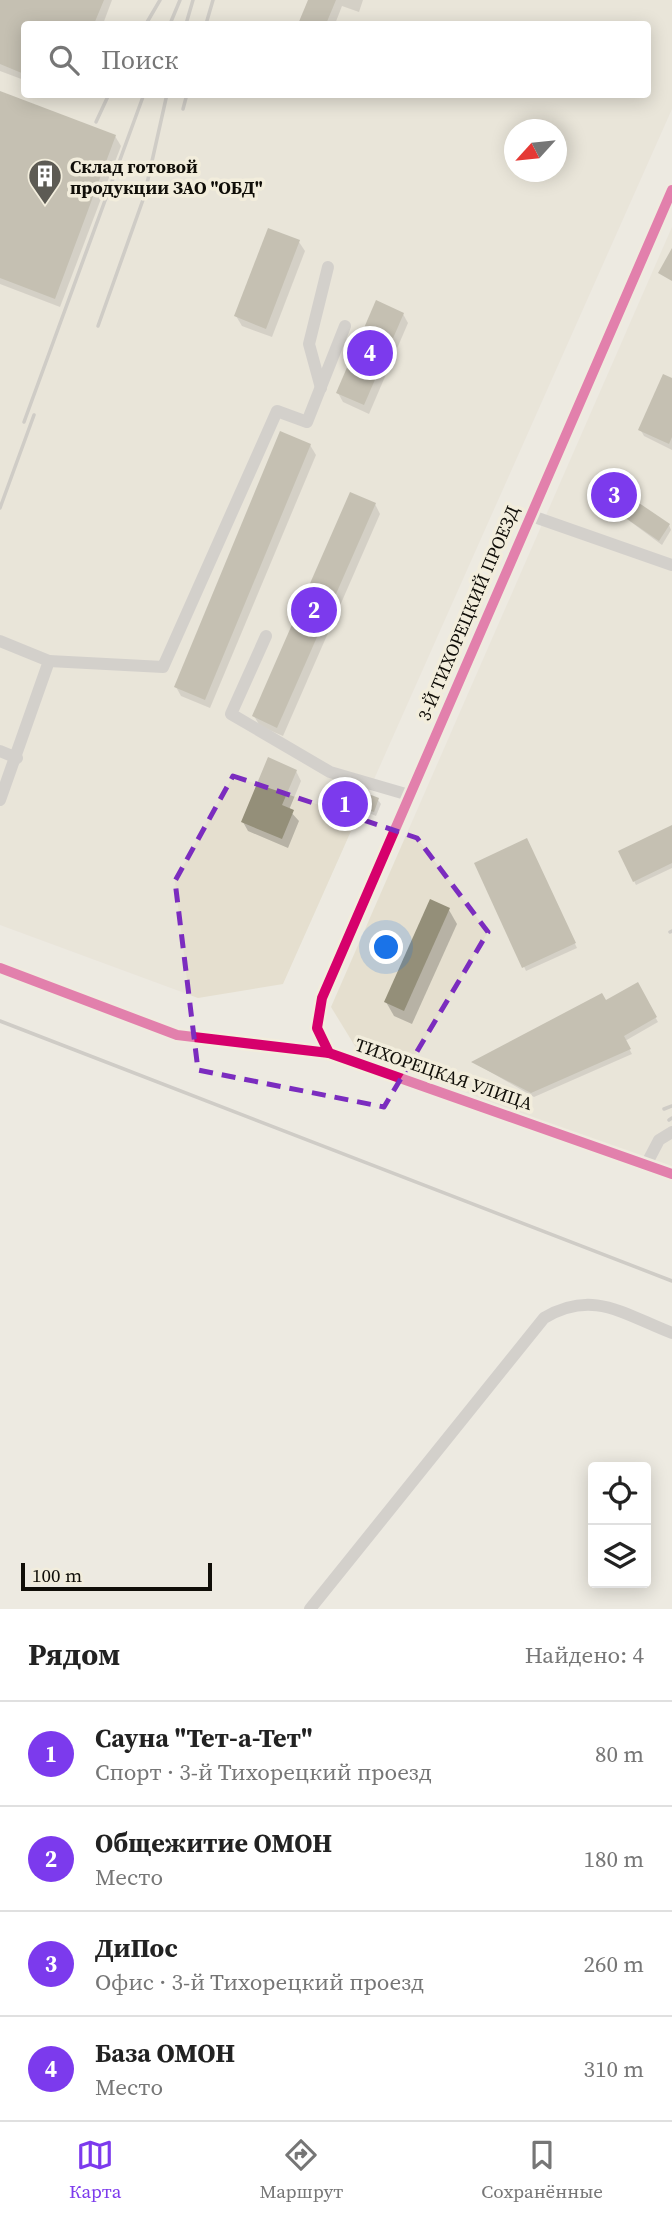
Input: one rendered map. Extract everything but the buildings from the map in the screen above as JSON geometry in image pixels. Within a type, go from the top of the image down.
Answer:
[{"type":"street","name":"3-Й ТИХОРЕЦКИЙ ПРОЕЗД","points":[[330,1053],[317,1028],[322,998],[672,190]]},
{"type":"street","points":[[321,388],[309,344],[328,267]]},
{"type":"street","points":[[0,641],[49,661],[163,667],[277,411],[307,422],[345,326]]},
{"type":"street","points":[[529,515],[672,565]]},
{"type":"street","points":[[266,636],[232,714],[330,772],[409,795]]},
{"type":"street","points":[[0,800],[49,661]]},
{"type":"street","points":[[0,751],[17,758]]},
{"type":"street","name":"ТИХОРЕЦКАЯ УЛИЦА","points":[[0,968],[177,1035],[330,1053],[672,1174]]},
{"type":"street","points":[[647,1163],[659,1140],[672,1132]]},
{"type":"street","points":[[310,1609],[544,1318],[574,1303],[595,1303],[672,1333]]},
{"type":"highlighted area","points":[[233,776],[417,838],[488,932],[384,1107],[198,1070],[175,881]]},
{"type":"shaded area","points":[[0,0],[672,0],[672,109],[283,984],[198,998],[0,925]]},
{"type":"shaded area","points":[[672,227],[672,1172],[358,1051],[331,1007]]},
{"type":"railway","points":[[148,21],[160,0]]},
{"type":"railway","points":[[171,21],[180,0]]},
{"type":"railway","points":[[187,21],[193,0]]},
{"type":"railway","points":[[207,21],[213,0]]},
{"type":"railway","points":[[96,122],[107,98]]},
{"type":"railway","points":[[24,422],[143,98]]},
{"type":"railway","points":[[98,326],[144,197],[166,98]]},
{"type":"railway","points":[[183,109],[186,98]]},
{"type":"railway","points":[[0,508],[34,415]]},
{"type":"railway","points":[[0,1021],[672,1281]]},
{"type":"railway","points":[[664,1109],[672,1106]]},
{"type":"cycle path","points":[[329,1053],[317,1028],[322,998],[672,190]]},
{"type":"cycle path","points":[[0,968],[177,1035],[329,1053],[672,1174]]},
{"type":"place","name":"Склад готовой продукции ЗАО \"ОБД\"","points":[[45,206]]},
{"type":"place","name":"База ОМОН","points":[[370,353]]},
{"type":"place","name":"ДиПос","points":[[614,495]]},
{"type":"place","name":"Общежитие ОМОН","points":[[314,610]]},
{"type":"place","name":"Сауна \"Тет-а-Тет\"","points":[[345,804]]}]
